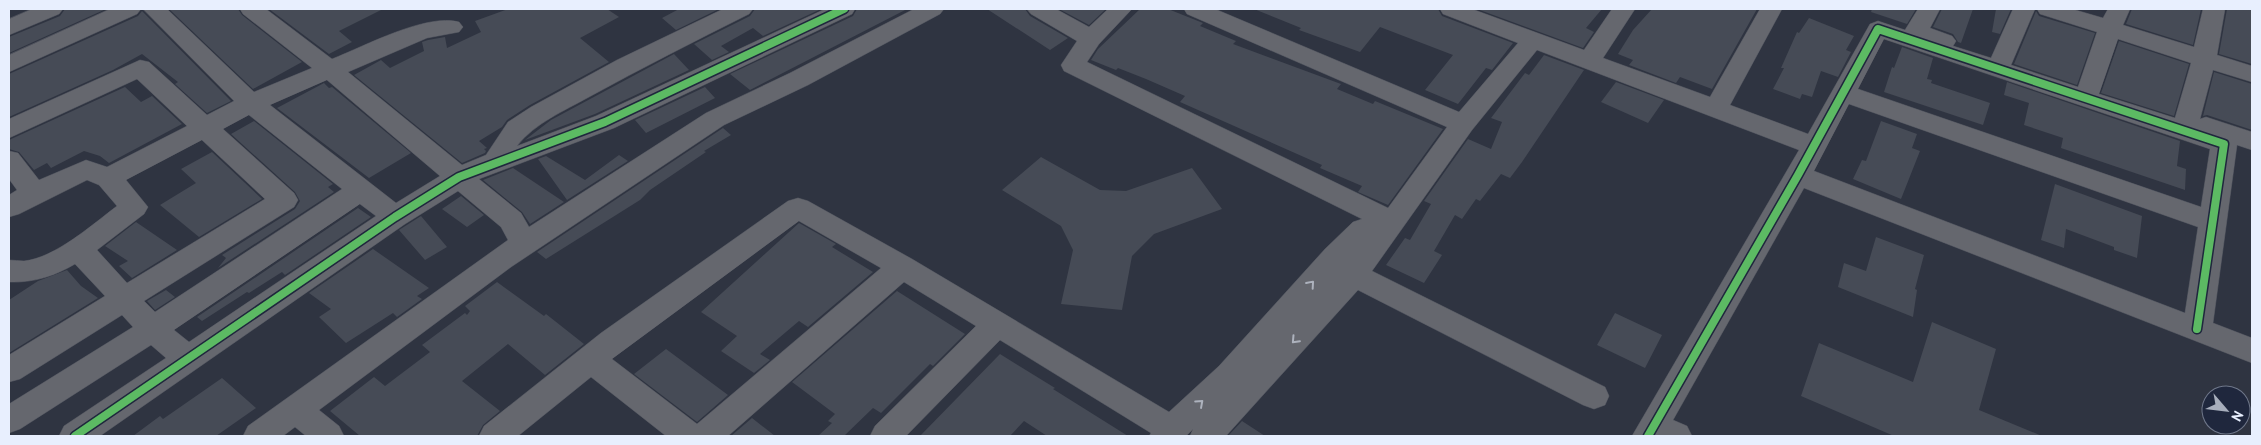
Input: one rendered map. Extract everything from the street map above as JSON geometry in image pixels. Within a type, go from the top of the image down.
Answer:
[{"type":"street","points":[[9,28],[50,9]]},
{"type":"street","points":[[9,64],[129,9]]},
{"type":"street","points":[[154,9],[251,103],[395,217]]},
{"type":"street","points":[[250,9],[330,69],[511,220],[524,243]]},
{"type":"street","points":[[495,162],[506,142],[517,128],[540,113],[626,66],[741,9]]},
{"type":"street","points":[[75,436],[395,217],[459,177],[605,122],[844,9]]},
{"type":"street","points":[[259,436],[524,243],[715,119],[799,79],[932,9]]},
{"type":"street","points":[[1039,9],[1091,39]]},
{"type":"street","points":[[1121,9],[1091,39],[1073,65],[1393,222]]},
{"type":"street","points":[[1195,9],[1463,124]]},
{"type":"street","points":[[1451,9],[1814,146]]},
{"type":"street","points":[[1588,62],[1624,9]]},
{"type":"street","points":[[1715,110],[1771,9]]},
{"type":"street","points":[[1929,9],[1918,26],[1917,30],[1920,33],[2252,141]]},
{"type":"street","points":[[2002,60],[2024,9]]},
{"type":"street","points":[[2048,9],[2115,18],[2204,60],[2252,74]]},
{"type":"street","points":[[2187,120],[2204,60],[2214,9]]},
{"type":"street","points":[[2090,88],[2115,18]]},
{"type":"street","points":[[108,178],[251,103],[422,31],[451,27]]},
{"type":"street","points":[[1659,433],[1878,29],[2224,144],[2197,330]]},
{"type":"street","points":[[1206,436],[1354,275],[1463,124],[1533,40]]},
{"type":"street","points":[[9,129],[140,68],[284,200],[9,370]]},
{"type":"street","points":[[1843,93],[2212,221]]},
{"type":"street","points":[[9,160],[34,193]]},
{"type":"street","points":[[9,207],[86,169],[108,178],[134,207],[79,250],[23,274],[9,271]]},
{"type":"street","points":[[1798,175],[2252,351]]},
{"type":"street","points":[[9,420],[153,329],[361,190]]},
{"type":"street","points":[[495,436],[590,359],[798,208],[997,324],[1168,432],[1230,375],[1335,257],[1363,229],[1393,222]]},
{"type":"street","points":[[79,250],[153,329],[188,359]]},
{"type":"street","points":[[706,436],[902,267]]},
{"type":"street","points":[[1354,275],[1594,396]]},
{"type":"street","points":[[886,436],[997,324]]},
{"type":"street","points":[[590,359],[689,436]]},
{"type":"street","points":[[297,410],[328,436]]},
{"type":"building","points":[[65,9],[106,9],[9,53],[9,37],[60,16]]},
{"type":"building","points":[[169,9],[238,9],[242,15],[302,62],[253,89]]},
{"type":"building","points":[[269,9],[383,9],[339,31],[352,42],[329,54]]},
{"type":"building","points":[[508,9],[607,9],[619,17],[580,38],[609,62],[530,105],[507,120],[502,127],[479,141],[487,148],[484,149],[485,153],[462,163],[354,75],[381,60],[390,68],[424,51],[422,42],[428,40],[445,37],[447,48],[481,32],[475,21]]},
{"type":"building","points":[[679,9],[719,9],[676,30],[662,18]]},
{"type":"building","points":[[755,9],[821,9],[763,36],[753,28],[721,46],[729,52],[712,60],[694,44],[750,16]]},
{"type":"building","points":[[857,9],[907,9],[750,90],[730,74],[853,16]]},
{"type":"building","points":[[987,9],[1025,9],[1030,16],[1068,38],[1050,50]]},
{"type":"building","points":[[1059,9],[1106,9],[1089,25]]},
{"type":"building","points":[[1140,9],[1168,9],[1203,23],[1200,26],[1236,41],[1233,44],[1341,84],[1337,89],[1373,104],[1375,101],[1443,129],[1388,205],[1358,192],[1362,186],[1320,168],[1322,165],[1180,102],[1185,96],[1118,68],[1116,70],[1091,60],[1098,49]]},
{"type":"building","points":[[1254,9],[1438,9],[1442,16],[1513,43],[1492,70],[1486,68],[1458,104],[1425,90],[1453,55],[1380,27],[1360,52],[1299,30],[1301,28]]},
{"type":"building","points":[[1477,9],[1602,9],[1586,28],[1594,32],[1583,48]]},
{"type":"building","points":[[1652,9],[1757,9],[1712,89],[1680,77],[1676,83],[1629,65],[1633,60],[1618,54],[1633,30]]},
{"type":"building","points":[[1872,9],[1916,9],[1907,24],[1871,12]]},
{"type":"building","points":[[1942,9],[1973,9],[1961,43],[1958,42],[1953,34],[1933,27]]},
{"type":"building","points":[[1996,9],[2011,9],[2000,34],[1992,32]]},
{"type":"building","points":[[2132,9],[2201,9],[2193,45],[2126,24]]},
{"type":"building","points":[[2227,9],[2252,9],[2252,64],[2219,54]]},
{"type":"building","points":[[142,11],[231,101],[207,113],[175,84],[178,82],[142,54],[113,70],[9,117],[9,74],[138,16]]},
{"type":"building","points":[[2036,11],[2039,16],[2095,33],[2077,85],[2014,64]]},
{"type":"building","points":[[1809,18],[1854,36],[1846,50],[1851,52],[1838,77],[1821,71],[1812,97],[1802,94],[1800,99],[1773,89],[1784,68],[1781,68],[1797,32],[1799,33]]},
{"type":"building","points":[[2119,41],[2189,64],[2174,116],[2101,93]]},
{"type":"building","points":[[1902,47],[1933,58],[1927,79],[1932,80],[1931,83],[1990,103],[1983,125],[1884,92],[1892,67],[1894,68]]},
{"type":"building","points":[[674,54],[689,70],[595,114],[525,140],[551,120]]},
{"type":"building","points":[[1544,55],[1584,70],[1510,178],[1501,174],[1480,201],[1476,199],[1462,219],[1455,215],[1434,251],[1442,255],[1424,283],[1386,265],[1405,238],[1410,240],[1431,204],[1424,201],[1468,139],[1491,149],[1502,122],[1491,118],[1525,73],[1529,75]]},
{"type":"building","points":[[2214,72],[2252,84],[2252,130],[2207,115],[2203,116]]},
{"type":"building","points":[[1616,82],[1664,100],[1648,123],[1601,102]]},
{"type":"building","points":[[2007,82],[2180,141],[2177,166],[2186,169],[2185,190],[2061,148],[2063,138],[2024,125],[2029,103],[2004,95]]},
{"type":"building","points":[[324,83],[329,88],[332,87],[411,153],[369,178],[277,108]]},
{"type":"building","points":[[125,87],[141,102],[152,96],[182,124],[109,163],[100,156],[84,151],[51,168],[47,163],[34,170],[19,152],[9,149],[9,140]]},
{"type":"building","points":[[705,87],[715,98],[646,133],[635,120]]},
{"type":"building","points":[[254,121],[333,184],[328,187],[334,192],[218,268],[226,258],[222,255],[295,209],[300,201],[295,192],[231,134]]},
{"type":"building","points":[[1881,121],[1917,134],[1912,148],[1920,151],[1901,199],[1853,179],[1862,160],[1866,161]]},
{"type":"building","points":[[723,128],[731,135],[704,151],[706,152],[650,190],[640,200],[546,259],[537,252]]},
{"type":"building","points":[[212,152],[262,199],[199,237],[160,205],[196,183],[181,169]]},
{"type":"building","points":[[619,155],[628,161],[567,200],[538,159],[546,156],[585,180]]},
{"type":"building","points":[[1041,157],[1100,190],[1126,191],[1192,168],[1222,209],[1154,234],[1132,256],[1122,310],[1061,304],[1073,250],[1061,226],[1002,190]]},
{"type":"building","points":[[513,168],[564,202],[530,224],[522,212],[483,180]]},
{"type":"building","points":[[2055,184],[2142,216],[2137,258],[2066,229],[2064,248],[2041,240]]},
{"type":"building","points":[[461,196],[484,215],[467,227],[442,209]]},
{"type":"building","points":[[358,208],[371,217],[285,275],[282,272],[202,321],[197,317]]},
{"type":"building","points":[[421,216],[447,247],[425,260],[399,230]]},
{"type":"building","points":[[136,222],[177,250],[132,278],[119,266],[128,261],[105,246]]},
{"type":"building","points":[[799,223],[836,244],[832,247],[873,272],[808,327],[799,321],[760,354],[770,360],[754,373],[721,351],[737,336],[701,312]]},
{"type":"building","points":[[1876,237],[1924,255],[1915,289],[1917,290],[1913,317],[1838,287],[1844,263],[1866,271]]},
{"type":"building","points":[[373,249],[429,288],[417,296],[422,299],[397,317],[393,313],[346,343],[319,317],[331,309],[309,293]]},
{"type":"building","points":[[67,270],[81,286],[98,298],[9,353],[9,300],[38,281]]},
{"type":"building","points":[[497,282],[544,316],[546,314],[584,344],[545,375],[508,344],[462,381],[500,411],[483,425],[477,436],[360,436],[330,411],[374,377],[385,386],[430,352],[422,345],[465,313],[467,315],[470,311],[465,306]]},
{"type":"building","points":[[166,290],[175,297],[155,310],[147,301]]},
{"type":"building","points":[[897,291],[965,334],[933,366],[930,364],[881,413],[873,408],[844,436],[818,436],[832,423],[828,421],[835,414],[792,382]]},
{"type":"building","points":[[1615,313],[1662,335],[1645,368],[1597,345]]},
{"type":"building","points":[[1932,322],[1996,349],[1979,410],[2042,436],[1894,436],[1801,396],[1819,343],[1913,382]]},
{"type":"building","points":[[666,349],[728,395],[697,422],[634,374]]},
{"type":"building","points":[[1000,354],[1128,436],[1047,436],[1024,421],[1010,436],[920,436]]},
{"type":"building","points":[[222,378],[256,408],[216,436],[133,436],[160,416],[163,419]]},
{"type":"building","points":[[752,418],[775,436],[731,436]]},
{"type":"building","points":[[1242,421],[1265,436],[1228,436]]},
{"type":"cycle path","points":[[75,436],[395,217],[459,177],[605,122],[844,9]]},
{"type":"cycle path","points":[[1648,436],[1798,175],[1878,29],[2224,144],[2197,329]]}]
